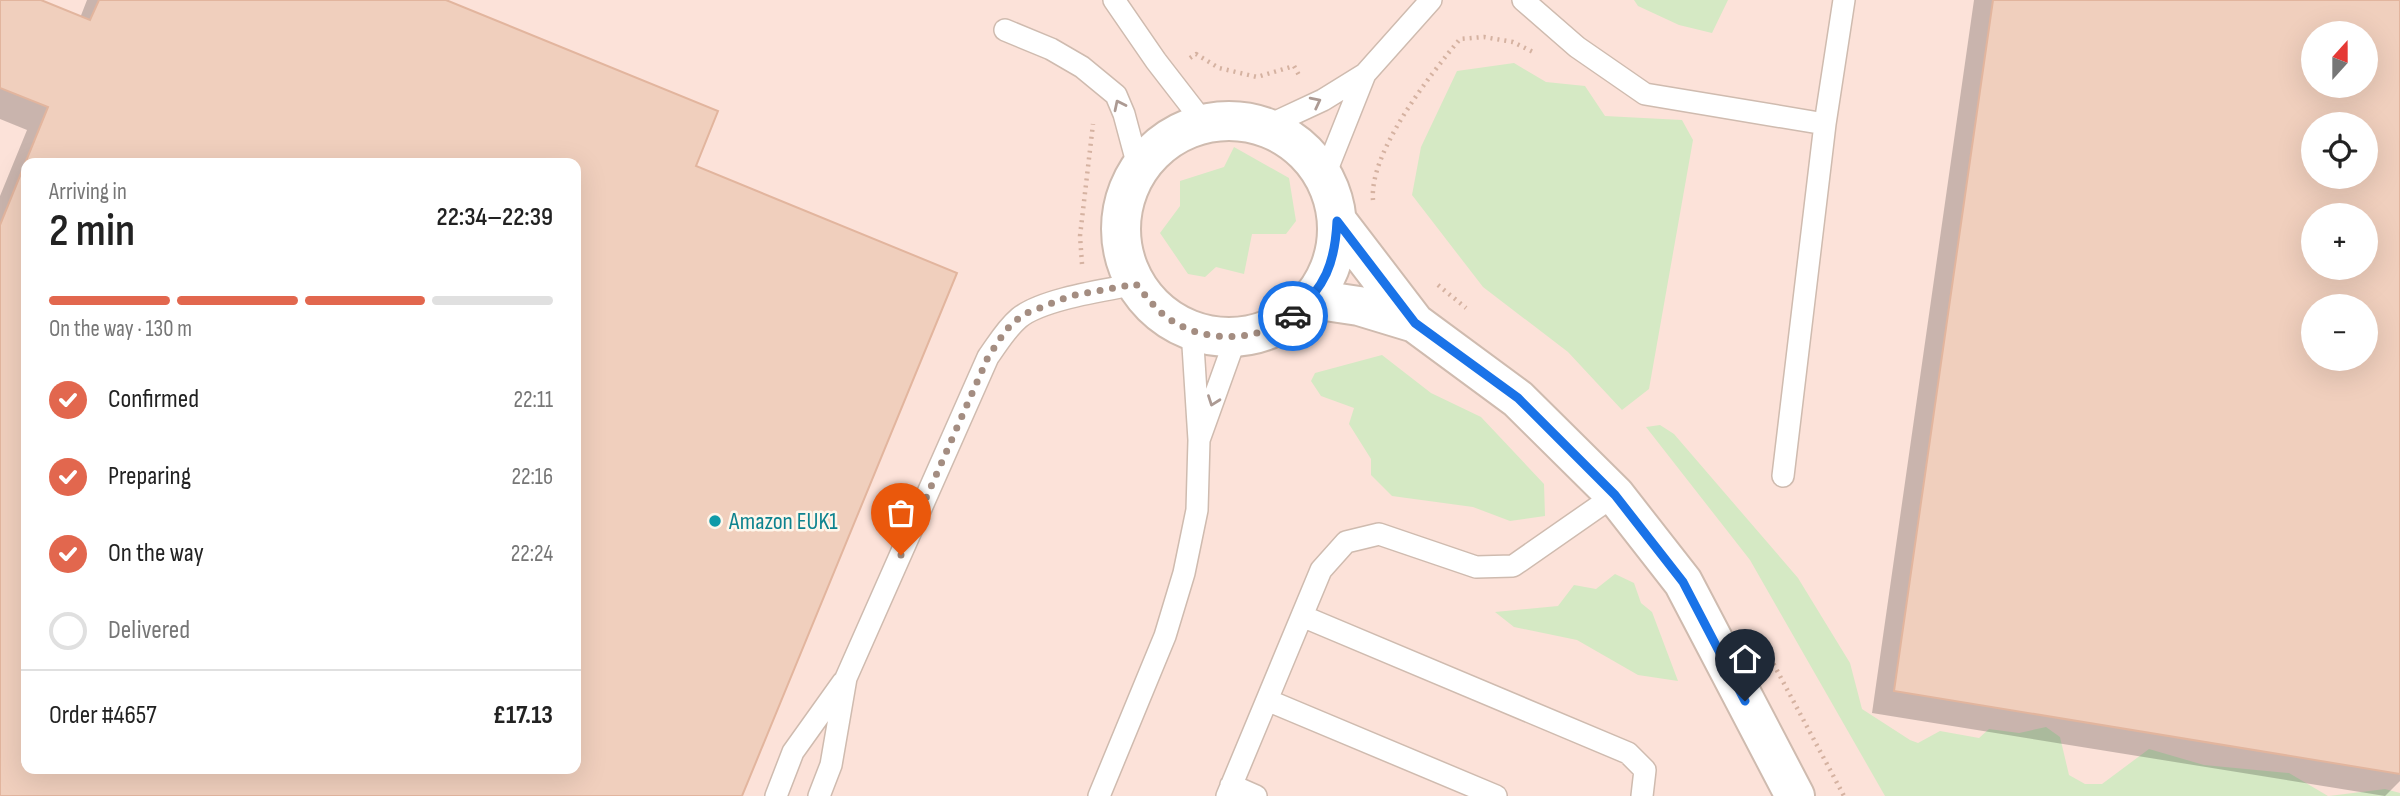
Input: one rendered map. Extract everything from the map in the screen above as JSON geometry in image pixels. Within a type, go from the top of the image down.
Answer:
[{"type":"street","points":[[1235,121],[1265,127],[1289,139],[1309,155],[1324,177],[1333,199],[1337,221],[1336,249],[1327,276],[1312,299],[1290,319],[1265,331],[1236,337],[1214,336],[1170,320],[1151,303],[1136,284],[1125,256],[1121,226],[1126,197],[1139,170],[1156,149],[1178,133],[1204,123],[1235,121]]},
{"type":"street","points":[[1337,221],[1415,323],[1518,398],[1615,495],[1683,582],[1795,796]]},
{"type":"street","points":[[1312,299],[1359,306],[1415,323]]},
{"type":"lane","points":[[1114,0],[1156,61],[1204,123]]},
{"type":"lane","points":[[1265,127],[1323,100],[1365,74],[1431,0]]},
{"type":"lane","points":[[1523,0],[1577,47],[1645,94],[1825,124]]},
{"type":"lane","points":[[1783,476],[1825,124],[1844,0]]},
{"type":"lane","points":[[1004,30],[1051,49],[1082,67],[1116,95],[1139,170]]},
{"type":"lane","points":[[1324,177],[1365,74]]},
{"type":"lane","points":[[776,796],[793,752],[846,678],[988,357],[1006,330],[1022,315],[1070,296],[1136,284]]},
{"type":"lane","points":[[1099,796],[1165,636],[1184,573],[1197,510],[1199,440],[1192,330]]},
{"type":"lane","points":[[1199,440],[1236,337]]},
{"type":"lane","points":[[1256,796],[1229,791],[1321,570],[1346,542],[1379,534],[1476,567],[1513,566],[1615,495]]},
{"type":"lane","points":[[1302,616],[1628,753],[1645,770],[1642,796]]},
{"type":"lane","points":[[818,796],[831,765],[846,678]]},
{"type":"lane","points":[[1267,700],[1496,796]]},
{"type":"path","points":[[1375,208],[1372,197],[1379,159],[1424,85],[1460,39],[1484,37],[1513,42],[1533,53]]},
{"type":"path","points":[[1185,63],[1196,54],[1219,68],[1257,77],[1294,66],[1302,81]]},
{"type":"path","points":[[1083,272],[1080,236],[1094,122]]},
{"type":"path","points":[[1436,283],[1475,316]]},
{"type":"path","points":[[1755,630],[1844,796]]},
{"type":"shaded area","points":[[0,0],[2400,0],[2400,796],[0,796]]},
{"type":"green space","points":[[1634,0],[1728,0],[1712,33],[1679,25],[1638,6]]},
{"type":"green space","points":[[1514,63],[1546,82],[1585,86],[1605,116],[1682,120],[1693,140],[1649,389],[1622,410],[1568,352],[1483,287],[1412,195],[1421,147],[1457,71]]},
{"type":"green space","points":[[1234,147],[1289,178],[1296,221],[1286,234],[1252,234],[1244,274],[1216,267],[1205,277],[1188,274],[1160,233],[1180,206],[1180,181],[1224,167]]},
{"type":"green space","points":[[1382,355],[1431,393],[1481,417],[1544,484],[1545,516],[1510,521],[1473,507],[1392,496],[1371,475],[1371,459],[1349,424],[1354,408],[1321,396],[1311,381],[1315,373]]},
{"type":"green space","points":[[1660,425],[1674,434],[1798,578],[1850,663],[1862,709],[1910,740],[1918,743],[1940,731],[1979,738],[1989,729],[2019,733],[2046,727],[2060,737],[2069,775],[2085,784],[2102,784],[2149,749],[2204,765],[2289,773],[2328,796],[1885,796],[1750,560],[1646,427]]},
{"type":"green space","points":[[1615,574],[1634,583],[1641,603],[1652,612],[1678,681],[1638,675],[1577,640],[1514,627],[1495,612],[1558,606],[1574,585],[1596,589]]},
{"type":"green space","points":[[2385,789],[2400,793],[2400,796],[2329,796]]},
{"type":"building","name":"Amazon EUK1","points":[[0,0],[41,0],[90,20],[99,0],[446,0],[718,111],[696,166],[957,273],[742,796],[0,796],[0,225],[21,173],[21,774],[581,774],[581,158],[27,158],[48,107],[0,88]]},
{"type":"building","points":[[1993,0],[2400,0],[2400,774],[1894,691]]},
{"type":"way so far","points":[[901,555],[988,357],[1006,330],[1022,315],[1070,296],[1136,284],[1151,303],[1170,320],[1214,336],[1236,337],[1265,331],[1293,316]]},
{"type":"place","name":"Amazon EUK1","points":[[715,521]]},
{"type":"route","points":[[1293,316],[1312,299],[1327,276],[1336,249],[1337,221],[1415,323],[1518,398],[1615,495],[1683,582],[1745,701]]}]
